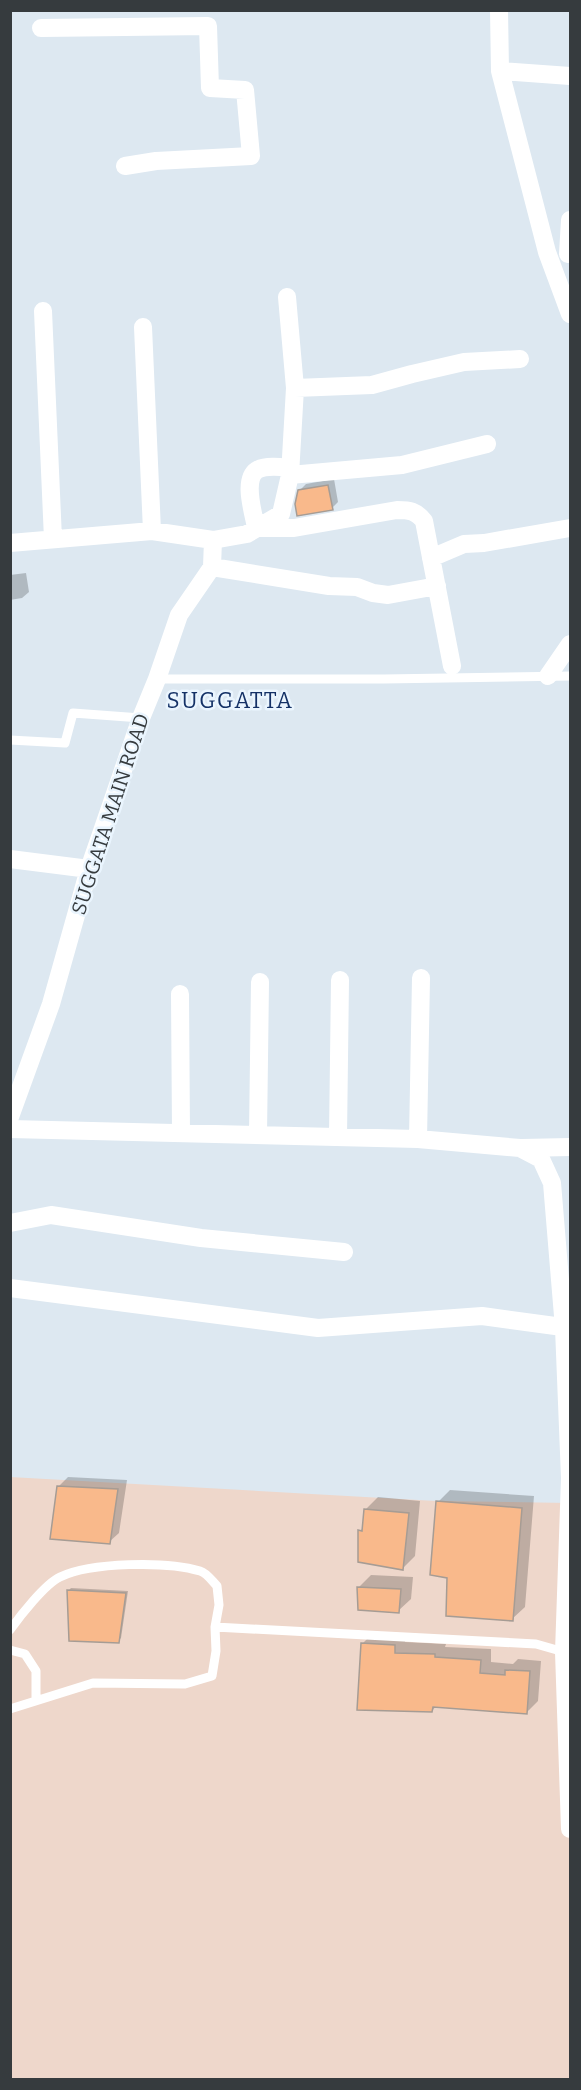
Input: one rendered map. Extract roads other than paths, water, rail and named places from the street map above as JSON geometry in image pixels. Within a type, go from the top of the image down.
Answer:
[{"type":"street","points":[[499,10],[500,71],[547,252],[570,315]]},
{"type":"street","points":[[41,28],[134,19],[208,26],[210,88],[245,90],[251,156],[156,161],[125,166]]},
{"type":"street","points":[[500,71],[570,76]]},
{"type":"street","points":[[547,252],[569,254],[570,220]]},
{"type":"street","points":[[10,543],[152,531],[213,540],[247,534],[281,514],[290,472],[295,388],[287,297]]},
{"type":"street","points":[[43,311],[53,539]]},
{"type":"street","points":[[143,327],[152,531]]},
{"type":"street","points":[[295,388],[372,385],[464,362],[520,359]]},
{"type":"street","points":[[256,528],[249,491],[253,475],[258,470],[265,468],[290,472],[402,465],[487,444]]},
{"type":"street","points":[[256,528],[294,528],[397,510],[412,510],[418,514],[424,521],[452,666]]},
{"type":"street","points":[[431,558],[464,544],[484,543],[570,528]]},
{"type":"street","points":[[213,540],[212,567],[329,586],[357,587],[373,593],[388,595],[437,586]]},
{"type":"street","name":"SUGGATA MAIN ROAD","points":[[10,1117],[51,1004],[89,869],[178,615],[212,567]]},
{"type":"street","points":[[548,676],[570,644]]},
{"type":"street","points":[[10,859],[89,869]]},
{"type":"street","points":[[418,1139],[420,978]]},
{"type":"street","points":[[338,1137],[340,980]]},
{"type":"street","points":[[258,1135],[260,982]]},
{"type":"street","points":[[180,994],[181,1133]]},
{"type":"street","points":[[10,1128],[418,1139],[520,1148],[570,1147]]},
{"type":"street","points":[[520,1148],[541,1159],[552,1183],[567,1328],[570,1478],[564,1652],[570,1829]]},
{"type":"street","points":[[10,1224],[51,1215],[201,1238],[344,1252]]},
{"type":"street","points":[[10,1288],[318,1328],[482,1316],[567,1328]]},
{"type":"lane","points":[[157,678],[384,680],[570,676]]},
{"type":"lane","points":[[10,740],[65,743],[73,713],[141,718]]},
{"type":"lane","points":[[10,1630],[25,1609],[59,1577],[105,1565],[169,1566],[203,1572],[218,1586],[216,1651],[212,1676],[185,1684],[93,1683],[10,1709]]},
{"type":"lane","points":[[215,1627],[536,1644],[564,1652]]},
{"type":"lane","points":[[10,1650],[25,1654],[36,1671],[36,1700]]},
{"type":"district","name":"SUGGATTA","points":[[230,700]]}]
